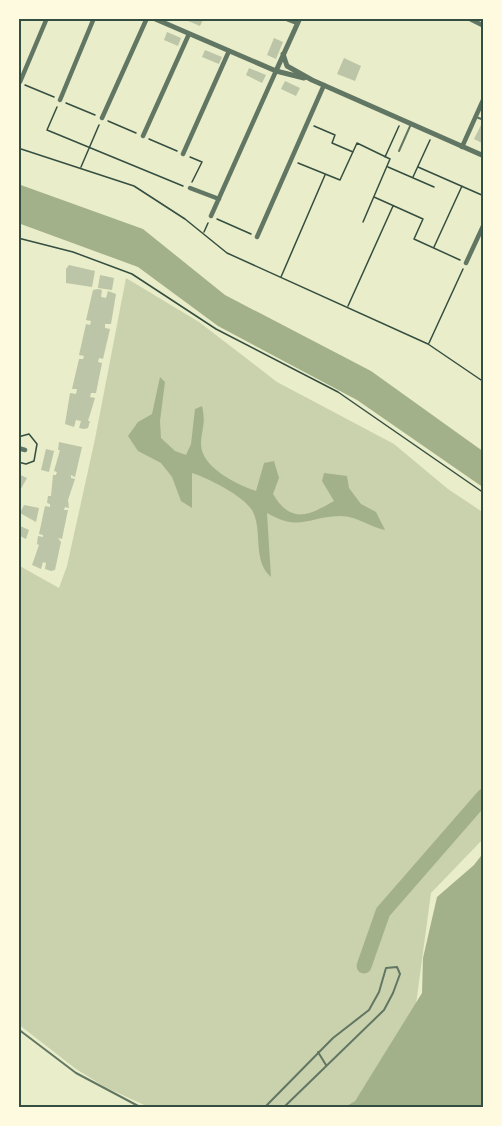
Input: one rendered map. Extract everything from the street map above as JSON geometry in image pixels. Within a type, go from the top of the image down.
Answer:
[{"type":"street","points":[[20,82],[48,18]]},
{"type":"street","points":[[60,100],[94,18]]},
{"type":"street","points":[[102,118],[147,18]]},
{"type":"street","points":[[153,18],[276,71],[312,80]]},
{"type":"street","points":[[211,216],[298,21],[284,18]]},
{"type":"street","points":[[468,18],[484,26]]},
{"type":"street","points":[[143,136],[189,34]]},
{"type":"street","points":[[183,154],[229,51]]},
{"type":"street","points":[[284,54],[287,66],[312,80],[484,156]]},
{"type":"street","points":[[257,237],[324,85]]},
{"type":"street","points":[[462,147],[484,98]]},
{"type":"street","points":[[190,188],[219,199]]},
{"type":"street","points":[[466,263],[484,224]]},
{"type":"street","points":[[18,448],[25,450]]},
{"type":"lane","points":[[476,117],[484,120]]},
{"type":"lane","points":[[399,151],[411,124]]},
{"type":"lane","points":[[264,1108],[318,1052],[369,1010],[379,992],[386,968],[397,967],[400,974],[384,1010],[283,1108]]},
{"type":"lane","points":[[18,1029],[85,1079],[142,1108]]},
{"type":"lane","points":[[318,1052],[327,1066]]},
{"type":"path","points":[[20,82],[202,162],[190,188],[47,130],[60,100]]},
{"type":"path","points":[[81,169],[102,118]]},
{"type":"path","points":[[385,157],[402,120]]},
{"type":"path","points":[[307,123],[335,135],[332,143],[353,152]]},
{"type":"path","points":[[413,178],[433,134]]},
{"type":"path","points":[[291,160],[340,180],[357,143],[390,159],[363,222]]},
{"type":"path","points":[[18,148],[134,186],[203,233],[227,253],[428,344],[484,382]]},
{"type":"path","points":[[387,166],[434,187]]},
{"type":"path","points":[[418,167],[484,196]]},
{"type":"path","points":[[280,277],[326,174]]},
{"type":"path","points":[[434,248],[462,186]]},
{"type":"path","points":[[374,197],[423,219],[414,239],[466,263],[428,344]]},
{"type":"path","points":[[347,306],[393,205]]},
{"type":"path","points":[[203,233],[211,216],[257,237]]},
{"type":"path","points":[[18,238],[73,252],[132,274],[216,329],[338,392],[484,493]]},
{"type":"shaded area","points":[[18,184],[143,229],[225,295],[371,371],[484,452],[484,488],[357,400],[218,326],[138,267],[18,223]]},
{"type":"shaded area","points":[[126,278],[199,322],[277,382],[394,444],[448,489],[484,513],[484,838],[431,893],[416,1004],[355,1101],[343,1108],[151,1108],[105,1087],[76,1069],[18,1024],[18,565],[59,588],[67,566],[95,439]]},
{"type":"shaded area","points":[[160,377],[165,382],[160,421],[161,438],[175,451],[186,455],[191,444],[195,409],[202,406],[204,421],[202,452],[221,474],[256,491],[264,463],[274,461],[279,478],[273,494],[286,510],[300,514],[316,510],[334,501],[322,481],[324,473],[347,476],[349,488],[361,504],[376,512],[385,530],[346,516],[296,523],[278,519],[267,513],[271,577],[262,563],[256,520],[253,512],[243,500],[192,473],[192,508],[181,501],[172,477],[161,463],[138,451],[128,436],[138,422],[152,414]]},
{"type":"shaded area","points":[[484,852],[484,1108],[343,1108],[355,1101],[422,993],[423,958],[437,897],[474,865]]},
{"type":"building","points":[[181,18],[204,18],[200,26]]},
{"type":"building","points":[[167,32],[181,38],[178,46],[164,40]]},
{"type":"building","points":[[274,38],[283,42],[276,59],[267,55]]},
{"type":"building","points":[[205,50],[222,57],[219,64],[202,57]]},
{"type":"building","points":[[344,58],[361,66],[355,81],[337,74]]},
{"type":"building","points":[[249,68],[266,75],[262,83],[246,75]]},
{"type":"building","points":[[285,81],[300,88],[296,96],[281,89]]},
{"type":"building","points":[[482,123],[484,124],[484,144],[474,139]]},
{"type":"building","points":[[69,265],[95,271],[92,287],[66,283],[66,269]]},
{"type":"building","points":[[100,275],[114,278],[112,290],[98,288]]},
{"type":"building","points":[[93,290],[102,290],[101,297],[106,298],[108,291],[116,294],[111,324],[105,324],[105,328],[110,329],[103,359],[99,358],[98,362],[102,363],[96,393],[91,393],[90,397],[95,398],[88,421],[90,421],[88,428],[84,429],[79,428],[81,421],[76,420],[74,427],[65,424],[70,393],[76,394],[77,389],[72,389],[79,359],[83,359],[84,356],[79,355],[86,324],[90,325],[91,321],[86,320]]},
{"type":"building","points":[[59,442],[82,447],[75,477],[71,475],[71,478],[75,479],[68,500],[69,508],[65,507],[64,510],[68,510],[62,539],[58,538],[61,542],[55,570],[51,571],[45,569],[46,563],[43,562],[41,569],[32,565],[39,545],[37,544],[38,536],[43,537],[39,534],[45,506],[50,507],[47,503],[48,496],[51,496],[53,475],[57,472],[54,471],[60,450],[58,450]]},
{"type":"building","points":[[46,449],[54,451],[49,472],[41,470]]},
{"type":"building","points":[[18,474],[27,478],[18,494]]},
{"type":"building","points":[[24,505],[39,508],[36,522],[20,513]]},
{"type":"building","points":[[18,525],[29,530],[26,539],[18,535]]},
{"type":"waterway","points":[[364,966],[383,912],[484,796]]}]
